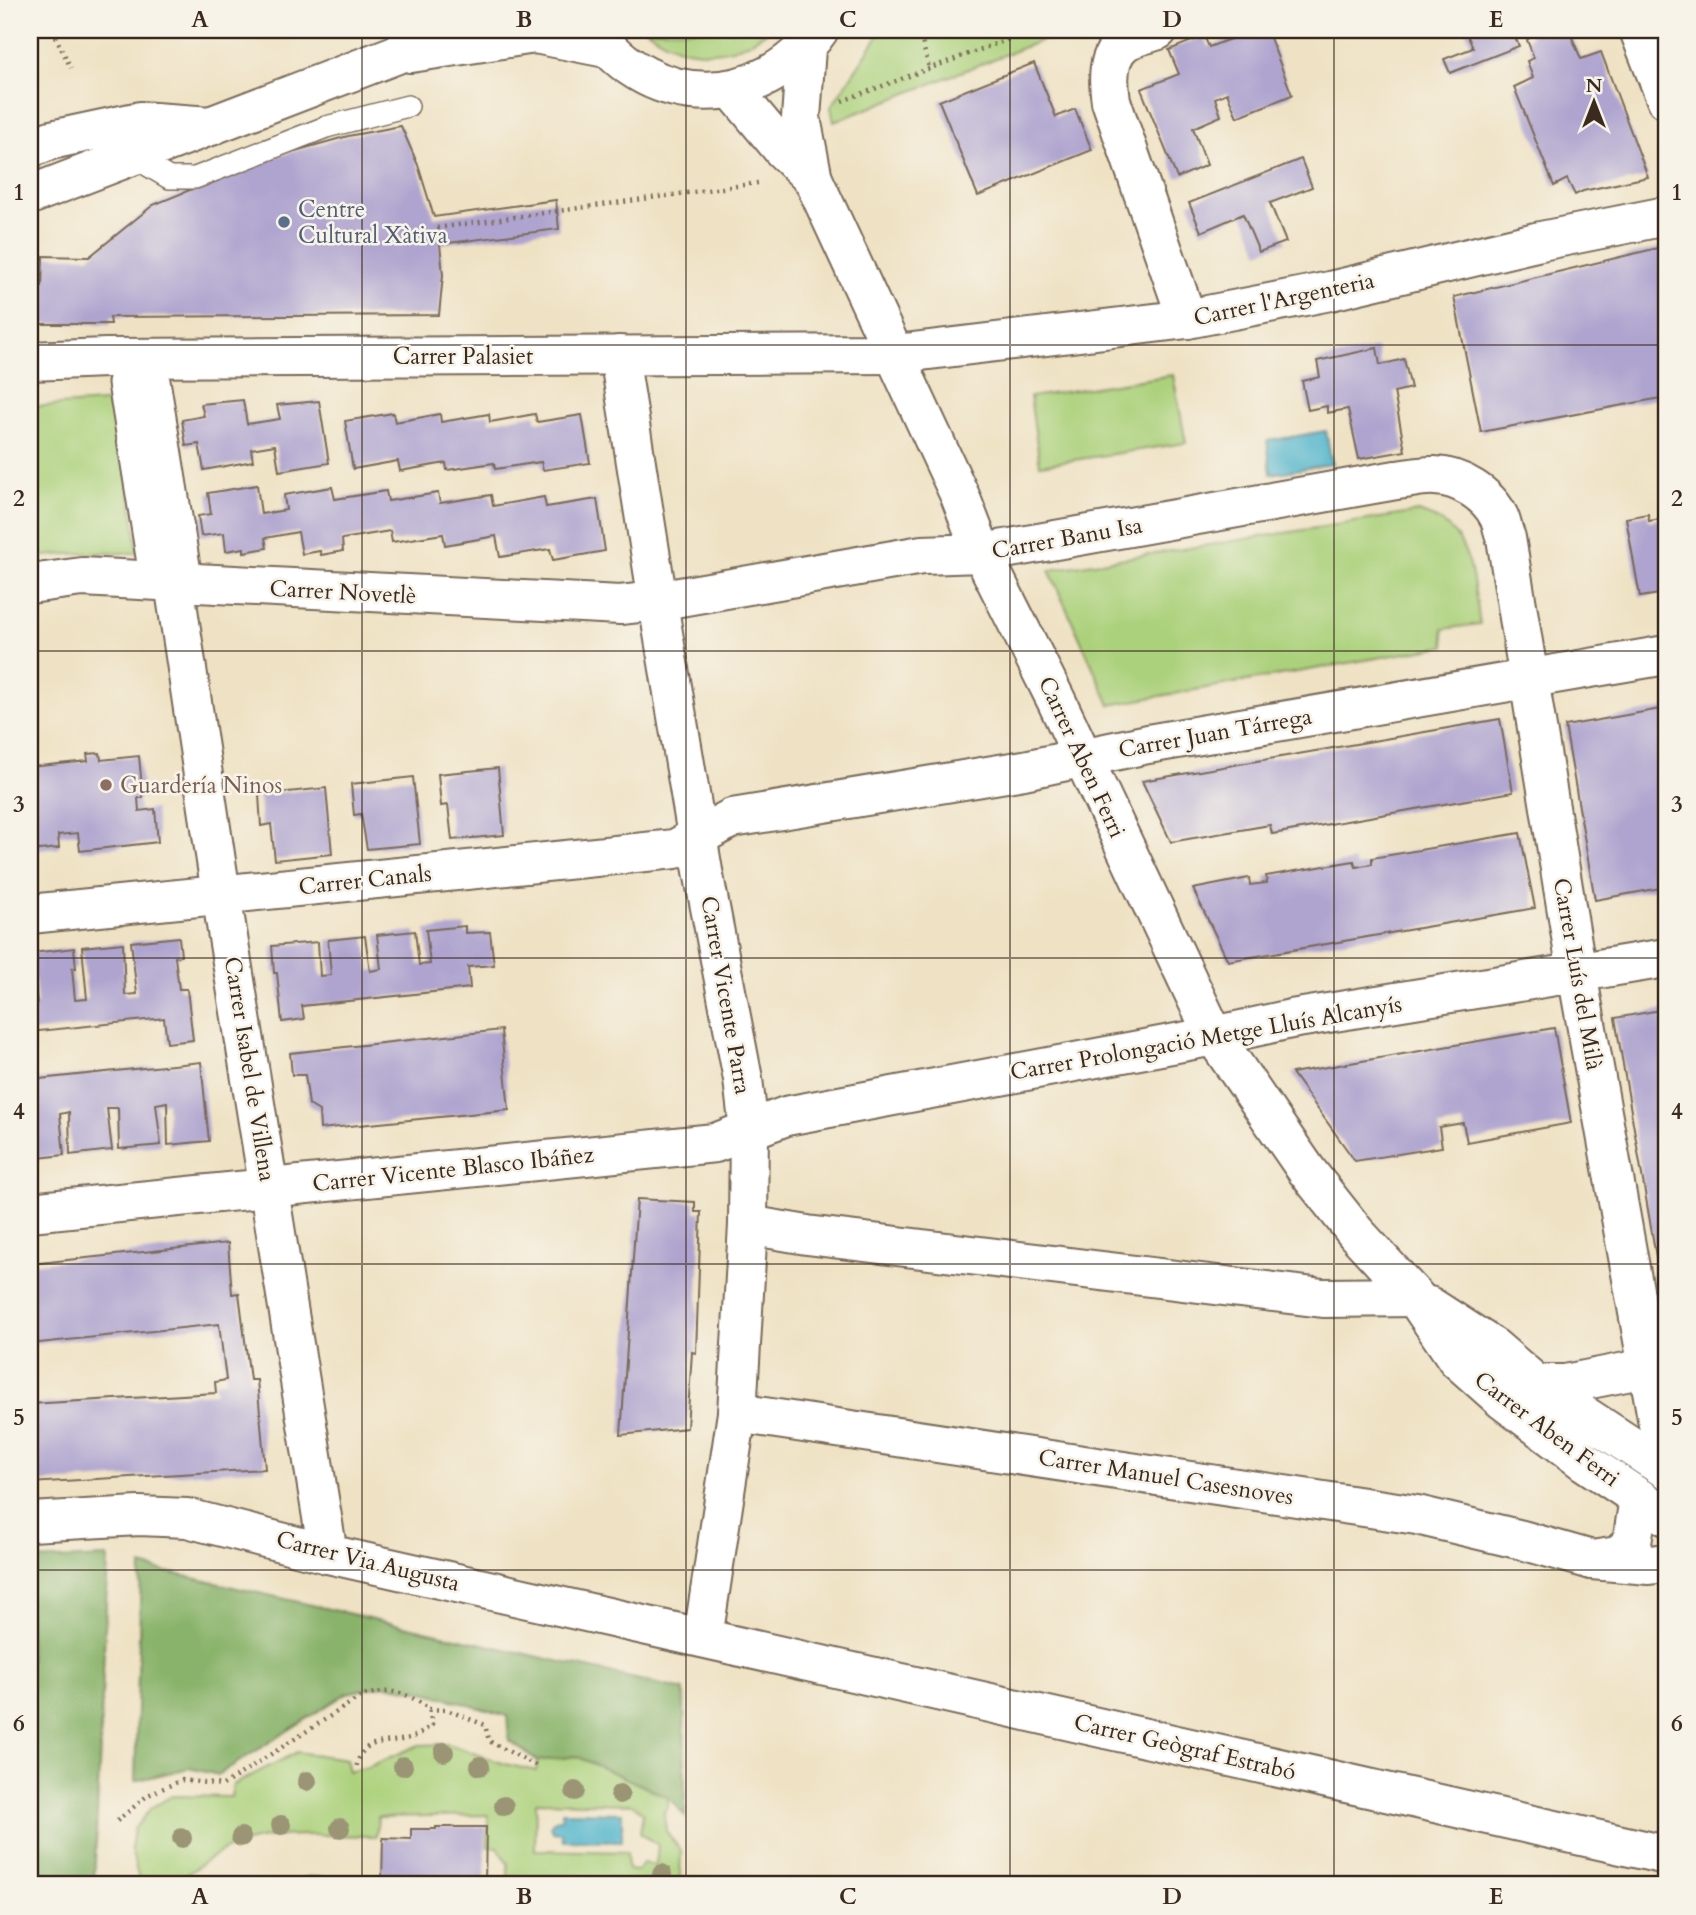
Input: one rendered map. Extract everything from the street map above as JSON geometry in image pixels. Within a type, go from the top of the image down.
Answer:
[{"type":"street","points":[[30,195],[395,55],[441,30]]},
{"type":"street","points":[[1158,30],[1125,42],[1116,52],[1108,71],[1108,84],[1111,101],[1187,319]]},
{"type":"street","points":[[1639,30],[1666,99]]},
{"type":"street","points":[[395,55],[535,34],[600,39],[633,70],[664,85],[697,91],[732,89],[772,75],[812,39]]},
{"type":"street","name":"Carrer Aben Ferri","points":[[812,39],[801,118],[813,178],[960,496],[982,553],[1056,700],[1214,1036],[1307,1171],[1356,1233],[1415,1297],[1457,1359],[1503,1400],[1585,1462],[1653,1507]]},
{"type":"street","name":"Carrer Aben Ferri","points":[[732,89],[783,150],[813,178]]},
{"type":"street","points":[[30,148],[51,140],[140,121],[211,125]]},
{"type":"street","name":"Carrer l'Argenteria","points":[[896,354],[1187,319],[1330,291],[1536,242],[1666,216]]},
{"type":"street","name":"Carrer Palasiet","points":[[30,361],[106,358],[896,354]]},
{"type":"street","name":"Carrer Vicente Parra","points":[[619,355],[657,601],[743,1079],[749,1130],[748,1225],[737,1413],[704,1638]]},
{"type":"street","name":"Carrer Isabel de Villena","points":[[139,382],[328,1554]]},
{"type":"street","name":"Carrer Banu Isa","points":[[657,601],[922,555],[982,553],[1396,480],[1435,476],[1454,480],[1474,489]]},
{"type":"street","name":"Carrer Luís del Milà","points":[[1474,489],[1499,517],[1506,538],[1577,973],[1657,1366],[1666,1468]]},
{"type":"street","name":"Carrer Novetlè","points":[[30,584],[82,577],[171,573],[620,605],[657,601]]},
{"type":"street","name":"Carrer Juan Tárrega","points":[[698,838],[732,818],[1024,770],[1666,654]]},
{"type":"street","name":"Carrer Canals","points":[[30,914],[675,849],[698,838]]},
{"type":"street","name":"Carrer Prolongació Metge Lluís Alcanyís","points":[[749,1130],[786,1116],[1214,1036],[1291,1019],[1666,958]]},
{"type":"street","name":"Carrer Vicente Blasco Ibáñez","points":[[30,1212],[715,1143],[749,1130]]},
{"type":"street","points":[[748,1225],[832,1238],[1323,1298],[1415,1297]]},
{"type":"street","name":"Carrer Aben Ferri","points":[[1415,1297],[1493,1348],[1536,1384],[1666,1468]]},
{"type":"street","points":[[1536,1384],[1565,1384],[1657,1366]]},
{"type":"street","name":"Carrer Manuel Casesnoves","points":[[737,1413],[1416,1515],[1592,1560],[1658,1564]]},
{"type":"street","points":[[1592,1560],[1618,1556],[1632,1543],[1653,1507]]},
{"type":"street","name":"Carrer Via Augusta","points":[[30,1522],[139,1516],[187,1518],[328,1554],[704,1638]]},
{"type":"street","name":"Carrer Geògraf Estrabó","points":[[704,1638],[1666,1855]]},
{"type":"lane","points":[[132,156],[169,178],[195,178],[326,127],[408,106]]},
{"type":"path","points":[[52,30],[71,68]]},
{"type":"path","points":[[190,30],[193,36]]},
{"type":"path","points":[[919,30],[929,68]]},
{"type":"path","points":[[836,104],[1033,30]]},
{"type":"path","points":[[437,228],[764,183]]},
{"type":"path","points":[[117,1821],[148,1795],[182,1780],[223,1785],[363,1695],[388,1690],[414,1698],[429,1709],[447,1710],[485,1725],[489,1741],[537,1766]]},
{"type":"path","points":[[356,1770],[358,1755],[369,1745],[415,1737],[432,1725],[429,1709]]},
{"type":"green space","points":[[647,30],[769,30],[740,46],[708,52],[676,47]]},
{"type":"green space","points":[[882,30],[1068,30],[834,122],[831,107]]},
{"type":"green space","points":[[1173,375],[1186,443],[1040,465],[1030,397]]},
{"type":"green space","points":[[118,401],[138,553],[30,557],[30,407]]},
{"type":"green space","points":[[1418,512],[1440,521],[1453,532],[1466,555],[1474,583],[1480,624],[1443,629],[1445,646],[1110,705],[1049,570]]},
{"type":"green space","points":[[108,1557],[94,1885],[30,1885],[30,1560]]},
{"type":"green space","points":[[141,1566],[684,1690],[685,1816],[668,1797],[576,1756],[538,1761],[509,1740],[507,1716],[428,1693],[385,1685],[347,1693],[218,1775],[189,1768],[135,1781]]},
{"type":"green space","points":[[448,1744],[505,1764],[536,1771],[538,1761],[576,1756],[668,1797],[668,1808],[664,1811],[666,1831],[681,1851],[680,1882],[508,1878],[508,1864],[498,1847],[488,1847],[488,1815],[378,1817],[376,1836],[300,1835],[262,1839],[226,1849],[175,1881],[164,1885],[140,1884],[131,1849],[134,1829],[151,1808],[172,1796],[231,1797],[233,1785],[297,1752],[346,1759],[349,1772],[368,1767],[419,1745]],"holes":[[[536,1802],[632,1804],[643,1813],[640,1833],[658,1845],[656,1865],[642,1863],[638,1871],[628,1870],[627,1852],[535,1850]]]},
{"type":"green space","points":[[308,1877],[339,1879],[344,1885],[287,1885]]},
{"type":"water","points":[[1326,431],[1332,464],[1271,474],[1267,441]]},
{"type":"water","points":[[562,1812],[622,1813],[622,1841],[563,1840],[562,1833],[553,1832],[551,1826],[553,1821],[562,1818]]},
{"type":"building","points":[[1242,30],[1267,30],[1292,95],[1237,117],[1227,93],[1215,98],[1221,116],[1193,128],[1207,165],[1177,178],[1141,89],[1179,74],[1169,50],[1204,36],[1209,47],[1244,34]]},
{"type":"building","points":[[1465,30],[1512,30],[1519,46],[1450,73],[1444,59],[1473,48]]},
{"type":"building","points":[[1528,30],[1569,30],[1581,59],[1601,52],[1648,177],[1575,195],[1567,179],[1554,186],[1514,87],[1533,78],[1527,61],[1534,58],[1527,40],[1531,36]]},
{"type":"building","points":[[1034,63],[1056,117],[1075,109],[1092,150],[978,196],[939,101]]},
{"type":"building","name":"Centre Cultural Xàtiva","points":[[401,126],[418,165],[434,217],[556,200],[559,229],[440,244],[443,275],[439,315],[110,317],[111,324],[30,324],[30,287],[42,287],[43,256],[89,257],[153,205],[263,160],[348,136]]},
{"type":"building","points":[[1301,159],[1312,187],[1270,203],[1286,242],[1259,252],[1243,214],[1201,232],[1189,203]]},
{"type":"building","points":[[1666,246],[1666,397],[1481,432],[1454,297]]},
{"type":"building","points":[[1377,348],[1380,365],[1404,359],[1411,388],[1394,392],[1405,451],[1359,459],[1348,409],[1327,413],[1327,406],[1308,410],[1302,381],[1320,377],[1317,361]]},
{"type":"building","points":[[243,400],[247,424],[280,419],[277,405],[319,401],[329,463],[279,471],[275,445],[251,449],[253,461],[204,470],[199,444],[186,446],[182,420],[204,416],[201,404]]},
{"type":"building","points":[[393,413],[395,422],[440,414],[441,422],[489,414],[490,422],[535,414],[537,422],[582,415],[590,463],[543,470],[541,462],[495,469],[494,463],[447,470],[446,463],[400,471],[398,461],[353,469],[345,421]]},
{"type":"building","points":[[257,485],[261,514],[286,510],[284,495],[332,487],[335,499],[386,491],[388,501],[438,493],[440,503],[491,495],[493,506],[544,497],[546,507],[597,499],[605,551],[553,560],[550,549],[500,557],[496,536],[445,545],[443,534],[392,542],[390,531],[342,539],[343,551],[321,555],[320,551],[302,554],[298,532],[265,538],[267,548],[244,552],[244,548],[226,551],[224,533],[201,536],[198,516],[211,514],[208,493]]},
{"type":"building","points":[[1648,514],[1649,521],[1666,518],[1666,593],[1640,597],[1626,518]]},
{"type":"building","points":[[1666,708],[1666,887],[1595,900],[1565,726]]},
{"type":"building","points":[[1500,719],[1513,792],[1272,834],[1270,825],[1171,842],[1142,781]]},
{"type":"building","points":[[100,753],[101,760],[139,756],[143,798],[138,798],[139,811],[155,809],[158,842],[80,851],[78,833],[58,835],[59,848],[30,851],[30,767],[88,761],[87,754]]},
{"type":"building","points":[[498,768],[504,835],[452,840],[448,805],[441,806],[438,774]]},
{"type":"building","points":[[413,777],[420,844],[367,849],[361,814],[354,815],[351,784]]},
{"type":"building","points":[[326,788],[332,854],[275,860],[271,824],[261,826],[259,795]]},
{"type":"building","points":[[1520,833],[1535,908],[1228,961],[1193,889],[1249,878],[1250,885],[1267,883],[1266,876],[1354,861],[1356,867],[1372,864],[1372,858]]},
{"type":"building","points":[[465,926],[465,933],[490,932],[494,965],[468,967],[470,988],[302,1006],[304,1019],[282,1022],[272,946],[318,942],[320,976],[331,975],[328,940],[365,936],[370,971],[381,969],[377,935],[415,931],[419,965],[430,964],[426,930]]},
{"type":"building","points":[[179,937],[181,956],[175,957],[179,989],[187,989],[193,1040],[167,1043],[164,1018],[30,1032],[30,1005],[37,1004],[32,953],[74,948],[76,968],[72,968],[75,1000],[87,999],[82,947],[123,943],[125,995],[137,994],[131,942]]},
{"type":"building","points":[[1666,1009],[1666,1309],[1665,1309],[1615,1018]]},
{"type":"building","points":[[1554,1028],[1571,1123],[1467,1142],[1463,1123],[1439,1127],[1442,1147],[1355,1161],[1292,1073]]},
{"type":"building","points":[[501,1030],[509,1110],[320,1129],[319,1111],[309,1105],[305,1075],[292,1075],[290,1053]]},
{"type":"building","points":[[201,1062],[209,1141],[168,1145],[167,1102],[156,1104],[161,1145],[119,1149],[118,1108],[107,1108],[112,1150],[70,1155],[69,1112],[60,1114],[64,1155],[30,1159],[30,1080]]},
{"type":"building","points":[[637,1199],[695,1202],[695,1212],[701,1212],[696,1353],[692,1352],[687,1428],[621,1435]]},
{"type":"building","points":[[228,1243],[232,1294],[239,1293],[250,1380],[257,1380],[265,1469],[30,1483],[30,1404],[216,1393],[215,1382],[226,1380],[219,1324],[30,1344],[30,1264]]},
{"type":"building","points":[[486,1827],[485,1885],[382,1885],[383,1838],[411,1839],[411,1829]]},
{"type":"place","name":"Centre Cultural Xàtiva","points":[[284,222]]},
{"type":"place","name":"Guardería Ninos","points":[[106,785]]}]
